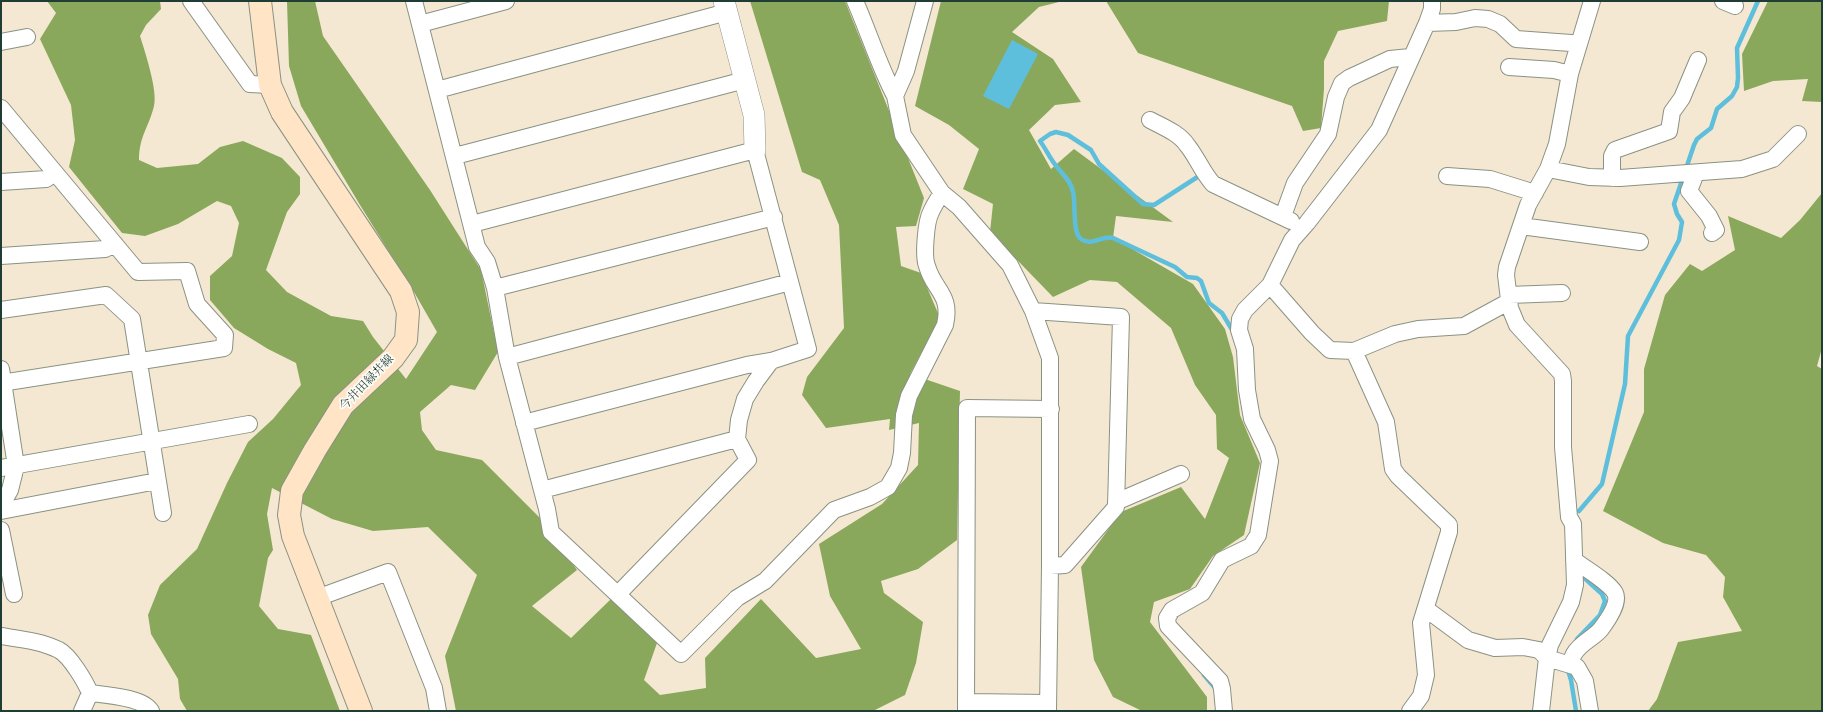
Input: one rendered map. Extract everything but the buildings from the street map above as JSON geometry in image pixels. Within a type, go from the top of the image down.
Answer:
[{"type":"main road","name":"今井田緑井線","points":[[260,1],[270,86],[282,112],[401,291],[408,312],[406,340],[393,358],[343,405],[292,491],[289,515],[293,536],[361,711]]},
{"type":"street","points":[[191,1],[250,84],[270,86]]},
{"type":"street","points":[[414,1],[455,156],[477,247],[487,262],[496,288],[507,357],[542,490],[551,532],[680,654],[737,598],[765,581],[834,510],[870,497],[888,487],[899,468],[902,453],[904,415],[909,396],[945,325],[948,313],[945,300],[927,266],[925,251],[930,213],[942,193]]},
{"type":"street","points":[[420,24],[506,1]]},
{"type":"street","points":[[856,1],[870,34],[884,76],[896,96],[903,135],[942,193],[959,206],[1010,265],[1033,311],[1050,358],[1051,409],[1048,707],[966,707],[967,408],[1051,409]]},
{"type":"street","points":[[896,96],[906,71],[925,1]]},
{"type":"street","points":[[1224,711],[1220,681],[1168,626],[1167,618],[1172,610],[1202,593],[1222,560],[1251,546],[1258,535],[1270,461],[1267,450],[1252,419],[1247,390],[1245,349],[1239,330],[1240,319],[1245,310],[1270,285],[1292,240],[1379,130],[1410,57],[1427,23],[1432,9],[1432,1]]},
{"type":"street","points":[[1541,711],[1550,644],[1571,602],[1575,585],[1573,524],[1569,517],[1563,447],[1563,381],[1562,374],[1517,325],[1509,298],[1507,267],[1521,226],[1535,193],[1548,169],[1557,144],[1570,74],[1592,1]]},
{"type":"street","points":[[437,90],[726,7],[754,115],[755,150],[808,349],[771,361],[748,365],[524,422]]},
{"type":"street","points":[[1427,23],[1456,22],[1475,18],[1488,19],[1500,24],[1516,39],[1572,43],[1578,45]]},
{"type":"street","points":[[1,42],[27,37]]},
{"type":"street","points":[[1283,216],[1295,183],[1328,134],[1336,97],[1342,83],[1349,78],[1390,59],[1410,57]]},
{"type":"street","points":[[1612,178],[1612,156],[1616,150],[1669,131],[1672,112],[1682,98],[1698,60]]},
{"type":"street","points":[[1509,67],[1554,70],[1570,74]]},
{"type":"street","points":[[455,156],[744,80]]},
{"type":"street","points":[[1,108],[138,272],[187,271],[197,304],[225,335],[224,348],[139,362],[2,378],[10,490],[1,506]]},
{"type":"street","points":[[1150,120],[1178,136],[1186,144],[1207,177],[1214,184],[1283,216],[1303,227]]},
{"type":"street","points":[[1548,169],[1589,177],[1612,178],[1696,174],[1742,169],[1773,159],[1798,134]]},
{"type":"street","points":[[472,224],[755,150]]},
{"type":"street","points":[[1,182],[46,179],[55,173]]},
{"type":"street","points":[[1696,174],[1689,191],[1709,216],[1716,230],[1712,233]]},
{"type":"street","points":[[1447,176],[1490,179],[1535,193]]},
{"type":"street","points":[[496,288],[774,217]]},
{"type":"street","points":[[1521,226],[1640,242]]},
{"type":"street","points":[[1,256],[105,249],[115,244]]},
{"type":"street","points":[[507,357],[790,282]]},
{"type":"street","points":[[1270,285],[1312,333],[1330,350],[1354,352],[1395,334],[1418,329],[1464,326],[1509,298],[1562,293]]},
{"type":"street","points":[[1,310],[106,296],[132,319],[163,513]]},
{"type":"street","points":[[1033,311],[1121,317],[1116,507],[1065,565],[1050,566]]},
{"type":"street","points":[[1354,352],[1386,422],[1393,469],[1398,476],[1449,525],[1449,532],[1421,623],[1426,657],[1426,675],[1421,696],[1410,711]]},
{"type":"street","points":[[618,594],[748,460],[737,439],[739,420],[745,399],[771,361]]},
{"type":"street","points":[[8,467],[249,424]]},
{"type":"street","points":[[542,490],[737,439]]},
{"type":"street","points":[[1116,502],[1181,474]]},
{"type":"street","points":[[1,511],[157,481]]},
{"type":"street","points":[[1,530],[14,594]]},
{"type":"street","points":[[1571,665],[1574,654],[1583,644],[1601,629],[1614,606],[1616,599],[1615,593],[1610,587],[1574,560]]},
{"type":"street","points":[[317,598],[388,572],[434,688],[438,711]]},
{"type":"street","points":[[1426,609],[1468,640],[1495,648],[1523,647],[1539,650],[1547,658],[1577,667],[1585,681],[1590,711]]},
{"type":"street","points":[[1,636],[35,641],[60,650],[83,677],[90,693],[82,711]]},
{"type":"street","points":[[90,693],[137,700],[151,711]]},
{"type":"green space","points":[[47,1],[160,1],[161,9],[146,25],[140,36],[150,71],[155,99],[152,113],[142,138],[139,160],[157,168],[198,164],[220,147],[243,141],[282,158],[300,177],[300,194],[287,212],[266,270],[287,292],[331,316],[363,321],[373,337],[406,379],[437,332],[301,106],[289,66],[287,1],[315,1],[323,36],[430,190],[481,270],[498,352],[475,390],[451,385],[420,412],[422,430],[436,450],[482,460],[541,519],[577,570],[532,606],[571,638],[611,599],[657,643],[644,680],[660,695],[706,688],[705,658],[761,599],[816,658],[861,649],[830,596],[819,544],[882,504],[918,465],[919,423],[889,430],[890,419],[826,428],[802,395],[807,377],[844,328],[839,225],[820,180],[802,172],[750,1],[845,1],[924,198],[916,226],[896,227],[901,266],[921,273],[940,318],[910,374],[960,391],[957,540],[918,569],[881,581],[884,593],[923,622],[916,663],[905,695],[873,711],[456,711],[445,656],[477,575],[428,527],[373,531],[332,519],[272,488],[267,514],[273,550],[268,558],[259,606],[278,629],[311,635],[340,711],[187,711],[180,699],[178,679],[151,634],[148,615],[160,585],[197,549],[227,483],[248,442],[273,419],[301,385],[296,363],[268,349],[234,328],[210,300],[210,276],[232,256],[239,223],[231,206],[217,201],[178,224],[145,236],[122,233],[69,167],[75,140],[71,105],[40,39],[56,13]]},
{"type":"green space","points":[[941,1],[1063,1],[1039,7],[1012,32],[1053,59],[1081,102],[1055,105],[1029,130],[1051,169],[1074,149],[1173,222],[1116,216],[1113,238],[1193,284],[1225,329],[1233,357],[1240,415],[1260,463],[1244,535],[1213,556],[1190,589],[1154,602],[1150,622],[1207,697],[1207,711],[1142,711],[1113,697],[1094,660],[1081,567],[1121,512],[1181,487],[1205,519],[1229,458],[1217,449],[1216,415],[1195,385],[1171,328],[1117,282],[1090,280],[1053,297],[990,232],[993,204],[963,189],[979,149],[949,125],[915,106]]},
{"type":"green space","points":[[1106,1],[1389,1],[1387,21],[1338,31],[1324,61],[1324,89],[1321,128],[1303,131],[1292,106],[1138,53]]},
{"type":"green space","points":[[1768,1],[1822,1],[1822,102],[1802,101],[1808,79],[1773,81],[1744,91],[1742,54]]},
{"type":"green space","points":[[1822,193],[1822,348],[1817,366],[1822,369],[1822,711],[1648,711],[1657,699],[1678,642],[1742,631],[1723,597],[1725,577],[1706,555],[1663,543],[1603,511],[1644,412],[1644,369],[1665,295],[1690,264],[1702,271],[1735,250],[1728,216],[1781,238],[1800,220]]},
{"type":"water","points":[[1012,40],[1038,54],[1009,109],[983,96]]},
{"type":"waterway","points":[[1579,511],[1602,484],[1625,384],[1628,336],[1679,240],[1682,222],[1677,214],[1674,204],[1697,139],[1711,128],[1717,109],[1732,96],[1737,87],[1737,48],[1758,1]]},
{"type":"waterway","points":[[1199,176],[1154,205],[1143,204],[1099,164],[1091,150],[1068,135],[1056,132],[1040,141],[1055,164],[1069,181],[1072,188],[1076,231],[1081,239],[1089,242],[1105,238],[1113,238],[1175,267],[1187,277],[1197,278],[1201,281],[1209,303],[1222,313],[1234,333]]},
{"type":"waterway","points":[[1577,639],[1600,615],[1605,601],[1602,594],[1581,575]]},
{"type":"waterway","points":[[1567,667],[1571,680],[1576,711]]},
{"type":"waterway","points":[[1204,675],[1216,689]]}]
